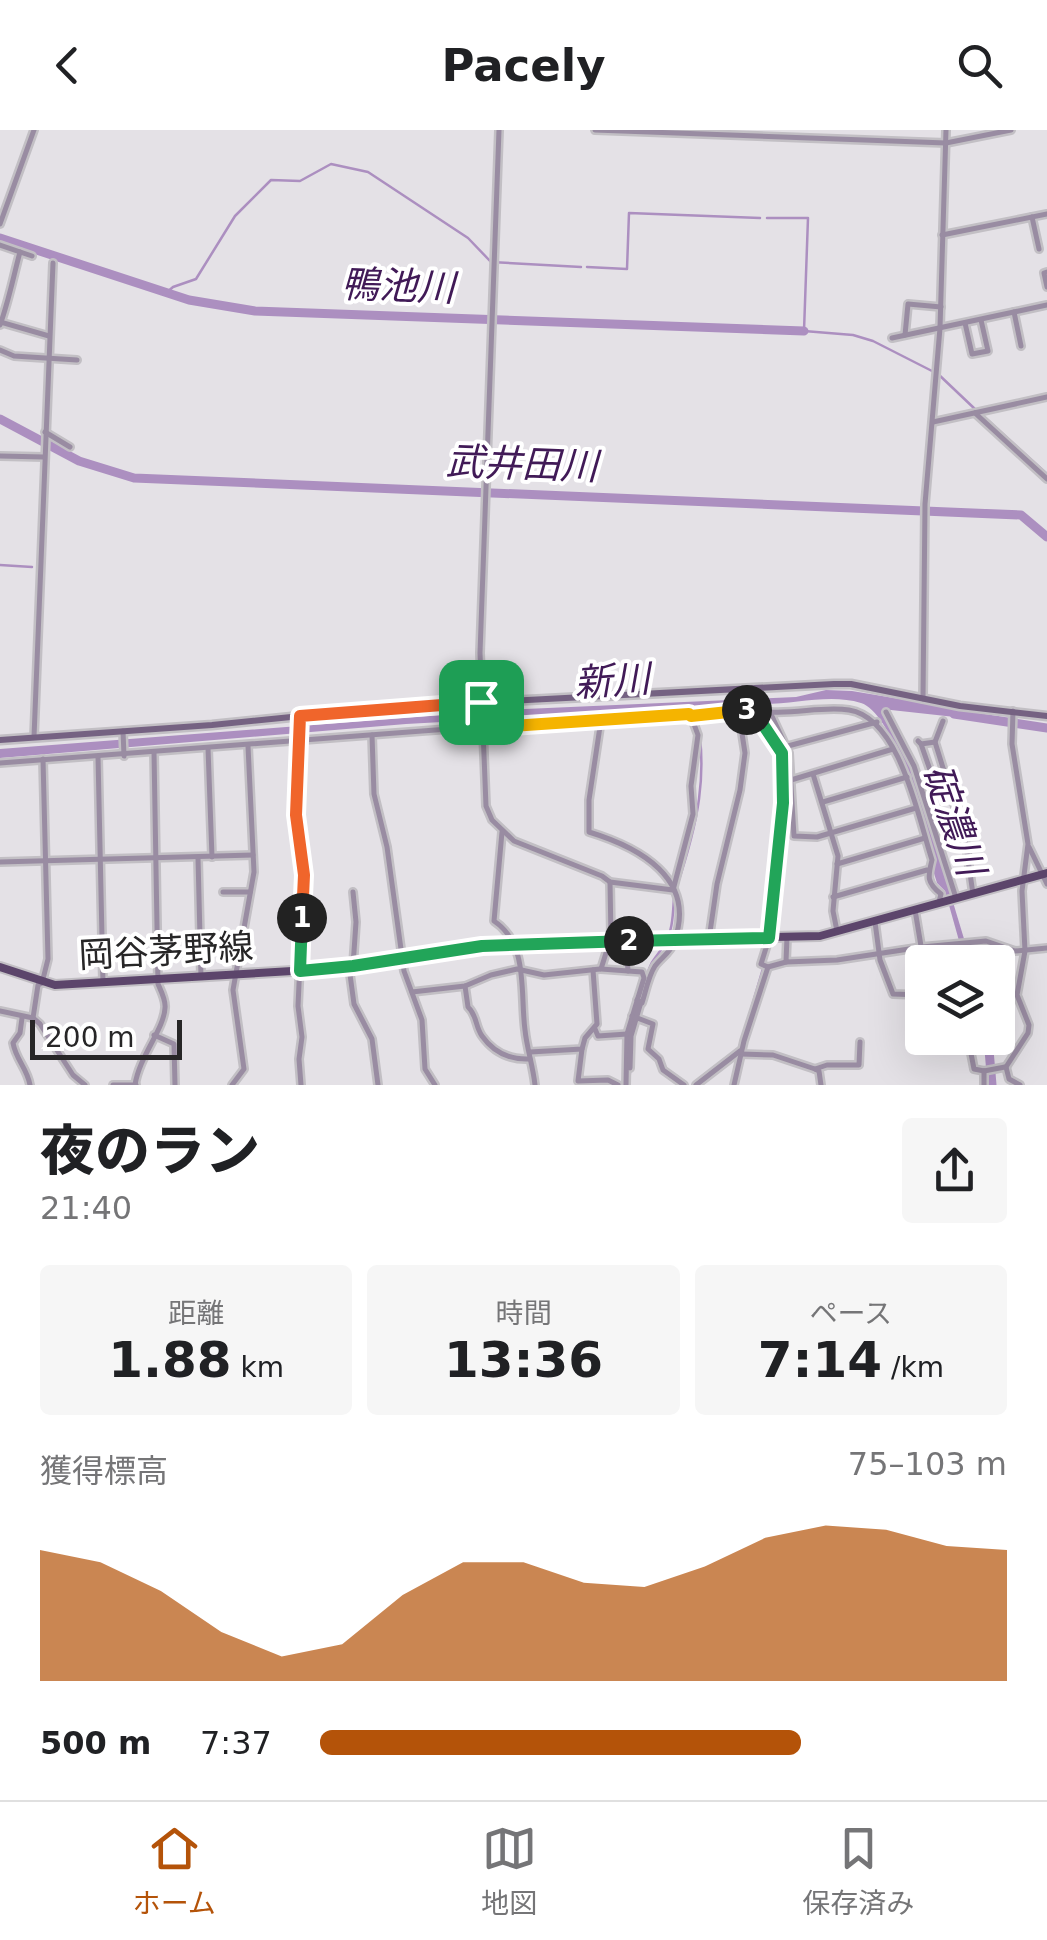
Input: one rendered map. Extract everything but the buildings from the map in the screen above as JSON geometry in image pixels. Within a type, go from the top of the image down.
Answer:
[{"type":"main road","name":"岡谷茅野線","points":[[0,967],[42,983],[104,983],[300,971],[512,944],[786,938],[838,932],[1045,873]]},
{"type":"street","points":[[0,224],[34,130]]},
{"type":"street","points":[[499,130],[480,653],[486,806],[492,820],[514,842],[610,882],[673,890],[692,814],[691,786],[698,735],[691,716]]},
{"type":"street","points":[[595,130],[946,143],[1011,130]]},
{"type":"street","points":[[856,130],[856,139]]},
{"type":"street","points":[[923,699],[925,508],[940,328],[946,130]]},
{"type":"street","points":[[942,235],[1047,214]]},
{"type":"street","points":[[1032,217],[1039,249]]},
{"type":"street","points":[[0,246],[32,256]]},
{"type":"street","points":[[20,252],[0,324],[49,336]]},
{"type":"street","points":[[34,737],[52,263]]},
{"type":"street","points":[[1047,272],[1047,287]]},
{"type":"street","points":[[905,336],[908,304],[940,307]]},
{"type":"street","points":[[892,338],[1047,305]]},
{"type":"street","points":[[1014,312],[1021,346]]},
{"type":"street","points":[[965,323],[972,354],[988,351],[982,320]]},
{"type":"street","points":[[0,350],[14,356],[77,360]]},
{"type":"street","points":[[933,422],[1047,397]]},
{"type":"street","points":[[975,413],[1047,479]]},
{"type":"street","points":[[45,433],[70,447]]},
{"type":"street","points":[[0,456],[44,454]]},
{"type":"street","points":[[0,740],[481,705],[851,684],[1012,714],[1047,716]]},
{"type":"street","points":[[709,939],[740,790],[744,692]]},
{"type":"street","points":[[0,763],[482,726],[768,709],[787,746],[794,836],[817,837],[916,808]]},
{"type":"street","points":[[770,712],[848,710],[878,722],[916,808],[932,860],[928,870],[930,884],[948,900]]},
{"type":"street","points":[[754,711],[782,753],[783,803],[769,938],[761,964],[768,967],[905,950]]},
{"type":"street","points":[[886,712],[914,766],[948,900]]},
{"type":"street","points":[[1012,714],[1010,727],[1028,844],[1025,951],[1017,986],[1020,1005],[1028,1019],[1028,1034],[1006,1067],[1009,1078],[1020,1085]]},
{"type":"street","points":[[300,719],[296,825],[304,875],[298,1006],[302,1085]]},
{"type":"street","points":[[601,720],[588,832],[620,843],[651,862],[679,894],[680,910],[669,940],[673,947],[656,966],[639,1001]]},
{"type":"street","points":[[943,721],[935,742],[965,839],[973,894]]},
{"type":"street","points":[[787,746],[878,722]]},
{"type":"street","points":[[123,734],[124,754]]},
{"type":"street","points":[[372,736],[374,794],[387,847],[402,959],[422,1020],[425,1068],[436,1085]]},
{"type":"street","points":[[935,742],[920,742],[937,790],[950,786]]},
{"type":"street","points":[[232,1085],[244,1069],[233,990],[251,892],[248,746]]},
{"type":"street","points":[[208,748],[212,857]]},
{"type":"street","points":[[791,780],[893,750]]},
{"type":"street","points":[[113,1085],[136,1085],[166,1006],[158,979],[154,752]]},
{"type":"street","points":[[98,756],[104,983]]},
{"type":"street","points":[[33,1018],[38,985],[42,983],[48,959],[44,759]]},
{"type":"street","points":[[813,774],[832,833],[837,864],[833,896],[838,932]]},
{"type":"street","points":[[823,802],[906,778]]},
{"type":"street","points":[[502,832],[494,921],[508,930],[516,947],[535,1085]]},
{"type":"street","points":[[837,864],[925,838]]},
{"type":"street","points":[[1028,844],[1047,884]]},
{"type":"street","points":[[0,862],[253,854]]},
{"type":"street","points":[[198,858],[201,977]]},
{"type":"street","points":[[833,896],[928,870]]},
{"type":"street","points":[[601,969],[609,941],[610,882]]},
{"type":"street","points":[[223,892],[251,892]]},
{"type":"street","points":[[353,892],[354,1004],[372,1039],[378,1085]]},
{"type":"street","points":[[915,910],[922,945]]},
{"type":"street","points":[[875,922],[883,970],[893,994],[905,994]]},
{"type":"street","points":[[200,936],[242,940]]},
{"type":"street","points":[[786,938],[786,962]]},
{"type":"street","points":[[626,941],[628,971]]},
{"type":"street","points":[[957,945],[994,942],[1004,945]]},
{"type":"street","points":[[1015,948],[1047,948]]},
{"type":"street","points":[[734,1085],[768,967]]},
{"type":"street","points":[[412,992],[466,986],[490,975],[520,971],[544,975],[601,969],[642,972],[639,1001],[627,1034],[628,1085]]},
{"type":"street","points":[[593,970],[598,1036],[627,1034]]},
{"type":"street","points":[[466,986],[468,1007],[485,1040],[511,1060],[582,1050]]},
{"type":"street","points":[[0,1011],[33,1018],[85,1085]]},
{"type":"street","points":[[628,1085],[634,1017]]},
{"type":"street","points":[[634,1017],[652,1024],[648,1049],[659,1059],[663,1070],[684,1085]]},
{"type":"street","points":[[22,1018],[14,1043],[16,1057],[27,1070],[30,1085]]},
{"type":"street","points":[[595,1029],[585,1038],[578,1080],[608,1080],[618,1085]]},
{"type":"street","points":[[154,1035],[174,1044],[175,1085]]},
{"type":"street","points":[[815,1069],[859,1065],[860,1042]]},
{"type":"street","points":[[696,1085],[742,1052],[773,1054],[820,1071],[821,1085]]},
{"type":"street","points":[[971,1055],[974,1069],[1006,1067]]},
{"type":"street","points":[[984,1085],[990,1069]]},
{"type":"shaded area","points":[[826,690],[852,691],[966,710],[964,718],[882,709],[915,776],[966,945],[960,945],[945,891],[937,883],[924,825],[897,749],[873,711],[849,700],[760,704],[775,730],[772,733],[753,705],[406,724],[0,758],[0,749],[505,710],[796,697]]},
{"type":"waterway","points":[[166,293],[196,279],[235,216],[271,180],[300,181],[331,164],[368,172],[468,238],[491,262],[581,267]]},
{"type":"waterway","points":[[587,267],[627,269],[629,213],[760,218]]},
{"type":"waterway","points":[[767,218],[808,218],[804,331],[853,335],[873,341],[932,371]]},
{"type":"waterway","name":"鴨池川","points":[[0,238],[189,300],[255,311],[804,331]]},
{"type":"waterway","points":[[937,373],[976,410]]},
{"type":"waterway","points":[[982,415],[1047,474]]},
{"type":"waterway","name":"武井田川","points":[[0,419],[79,461],[134,478],[1021,515],[1047,537]]},
{"type":"waterway","points":[[0,565],[32,567]]},
{"type":"waterway","points":[[676,889],[699,799],[701,754],[695,707]]},
{"type":"waterway","name":"新川","points":[[954,714],[1047,728]]},
{"type":"waterway","points":[[773,731],[783,751]]},
{"type":"waterway","points":[[779,845],[786,816],[785,789]]},
{"type":"waterway","points":[[739,1050],[775,928],[777,863]]},
{"type":"waterway","points":[[647,976],[669,936],[674,897]]},
{"type":"waterway","name":"碇濃川","points":[[989,1055],[992,1085]]},
{"type":"waterway","points":[[629,1085],[630,1072]]},
{"type":"route","points":[[481,702],[482,728],[754,711],[782,753],[783,803],[769,938],[482,946],[300,971],[304,875],[296,815],[300,716],[481,702]]}]
